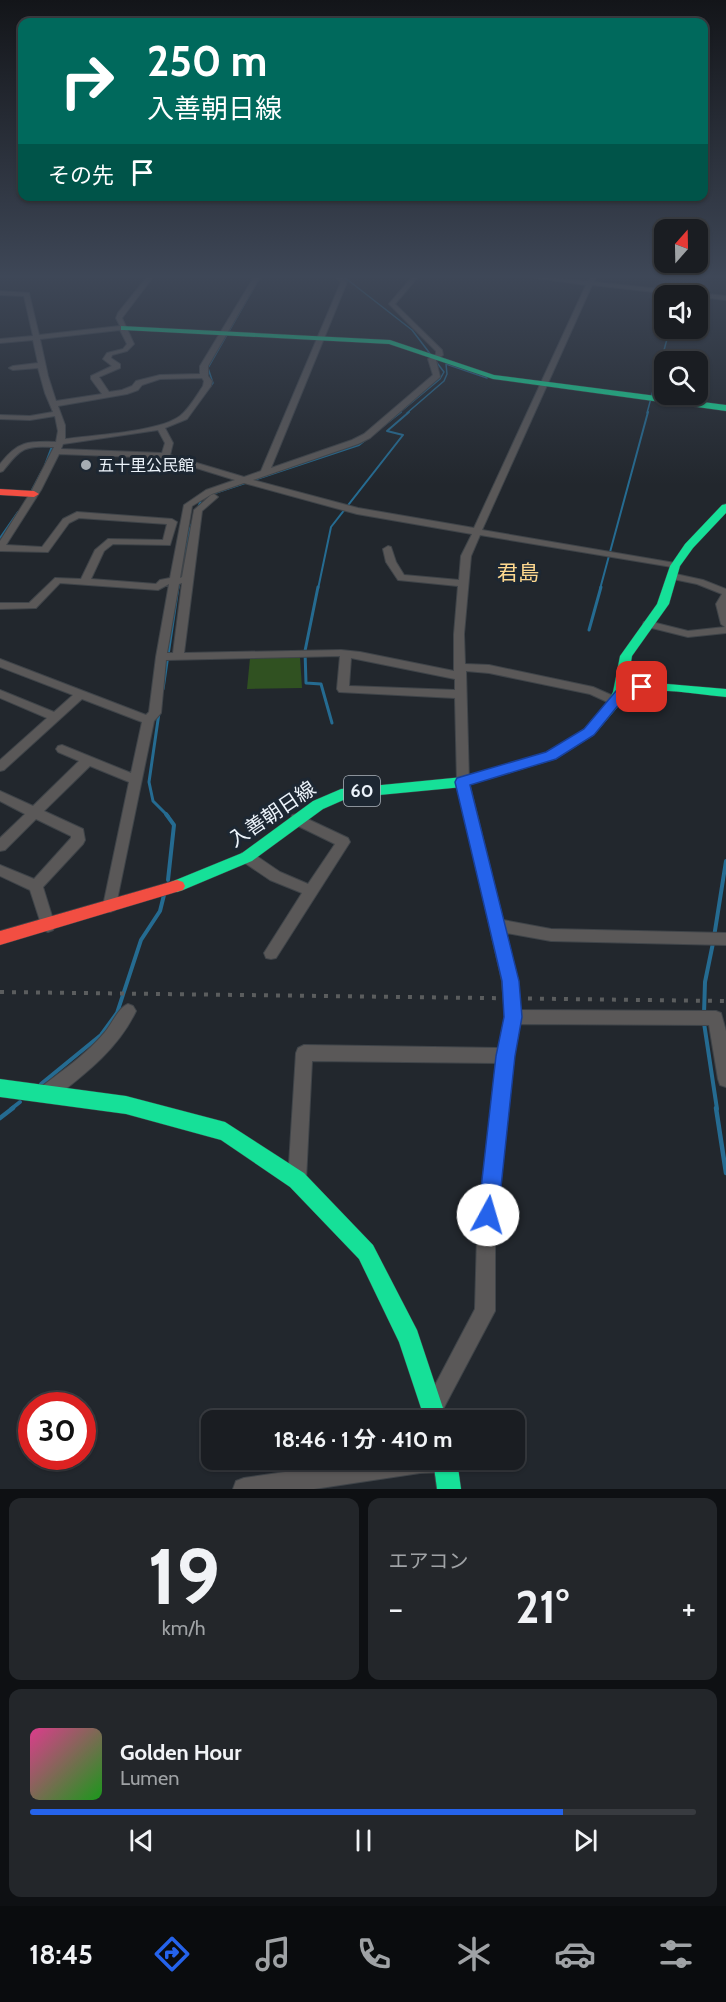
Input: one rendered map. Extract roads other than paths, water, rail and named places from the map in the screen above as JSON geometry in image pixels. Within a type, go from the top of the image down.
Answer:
[{"type":"street","points":[[40,346],[47,389],[62,431],[58,446],[34,494],[0,548],[45,550],[66,521],[77,515],[172,522],[167,543],[111,541],[100,550],[85,581]]},
{"type":"street","points":[[107,395],[95,376],[117,366],[107,359],[110,354],[125,351],[129,346]]},
{"type":"street","points":[[58,446],[160,427],[184,417],[207,386],[204,366],[215,346]]},
{"type":"street","points":[[265,472],[318,346]]},
{"type":"street","points":[[409,346],[470,371],[544,384],[726,408]]},
{"type":"street","points":[[178,657],[198,510],[208,500],[249,482],[265,472],[367,436],[437,375],[432,359],[440,355],[437,346]]},
{"type":"street","points":[[436,1410],[485,1311],[486,1236],[506,1056],[513,1017],[510,981],[462,782],[459,634],[466,556],[561,346]]},
{"type":"street","points":[[13,368],[43,365]]},
{"type":"street","points":[[0,417],[30,418],[124,392],[135,388],[139,383],[160,378],[204,376]]},
{"type":"street","points":[[160,427],[169,443],[165,456]]},
{"type":"street","points":[[0,469],[18,446],[25,444],[165,456],[249,482],[357,511],[476,531],[673,571],[726,594],[721,604],[726,624]]},
{"type":"street","points":[[110,906],[148,720],[155,713],[161,657],[188,505],[209,492],[249,482]]},
{"type":"street","points":[[0,492],[34,494]]},
{"type":"street","points":[[161,657],[346,654],[459,671],[489,669],[593,691],[614,701],[626,656],[663,604],[673,571],[689,546],[726,507]]},
{"type":"street","points":[[388,549],[391,562],[401,578],[464,583]]},
{"type":"street","points":[[0,606],[32,606],[58,580],[158,587],[163,582],[187,580]]},
{"type":"street","points":[[648,624],[688,634],[726,630]]},
{"type":"street","points":[[346,654],[343,688],[459,694]]},
{"type":"street","points":[[0,663],[148,720]]},
{"type":"street","name":"入善朝日線","points":[[0,939],[178,887],[247,857],[267,845],[315,804],[346,793],[462,782],[551,756],[589,732],[621,694],[642,687],[726,693]]},
{"type":"street","points":[[0,694],[56,717]]},
{"type":"street","points":[[3,760],[81,694]]},
{"type":"street","points":[[62,749],[127,777],[137,778]]},
{"type":"street","points":[[0,846],[88,760]]},
{"type":"street","points":[[0,796],[78,833],[78,840],[36,886]]},
{"type":"street","points":[[271,953],[343,842],[297,819]]},
{"type":"street","points":[[247,857],[274,876],[311,891]]},
{"type":"street","points":[[0,870],[36,886],[48,926]]},
{"type":"street","points":[[497,925],[550,935],[726,939]]},
{"type":"street","points":[[46,1094],[103,1049],[116,1034],[128,1011]]},
{"type":"street","points":[[513,1017],[716,1018],[726,1079]]},
{"type":"street","points":[[297,1180],[304,1053],[506,1056]]},
{"type":"street","points":[[0,1088],[126,1105],[225,1132],[297,1180],[366,1252],[409,1338],[433,1410]]},
{"type":"street","points":[[243,1489],[368,1470]]},
{"type":"street","points":[[447,1470],[449,1489]]},
{"type":"waterway","points":[[190,413],[213,383],[208,368],[220,346]]},
{"type":"waterway","points":[[399,413],[440,379],[444,372],[425,346]]},
{"type":"waterway","points":[[647,413],[665,346]]},
{"type":"waterway","points":[[407,413],[444,381],[447,374],[446,364],[487,378]]},
{"type":"waterway","points":[[188,416],[191,412]]},
{"type":"waterway","points":[[215,493],[359,445],[401,412]]},
{"type":"waterway","points":[[318,589],[331,527],[403,435],[387,431],[409,412]]},
{"type":"waterway","points":[[600,589],[648,412]]},
{"type":"waterway","points":[[45,465],[51,449],[57,446]]},
{"type":"waterway","points":[[31,492],[42,471]]},
{"type":"waterway","points":[[178,589],[189,531],[201,500]]},
{"type":"waterway","points":[[0,538],[18,512]]},
{"type":"waterway","points":[[163,689],[178,587]]},
{"type":"waterway","points":[[318,587],[305,651],[306,683],[321,684],[332,723]]},
{"type":"waterway","points":[[589,630],[601,587]]},
{"type":"waterway","points":[[159,713],[149,782],[153,801],[166,814]]},
{"type":"waterway","points":[[166,814],[174,825],[168,880]]},
{"type":"waterway","points":[[714,937],[726,861]]},
{"type":"waterway","points":[[41,1084],[101,1035],[117,1013],[141,940],[160,911],[164,895]]},
{"type":"waterway","points":[[704,1014],[705,982],[713,943]]},
{"type":"waterway","points":[[704,1023],[717,1109]]},
{"type":"waterway","points":[[11,1109],[20,1102]]},
{"type":"waterway","points":[[0,1118],[13,1108]]},
{"type":"waterway","points":[[716,1108],[726,1173]]},
{"type":"railway","points":[[0,992],[726,1001]]},
{"type":"place","name":"五十里公民館","points":[[86,465]]},
{"type":"district","name":"君島","points":[[518,572]]}]
